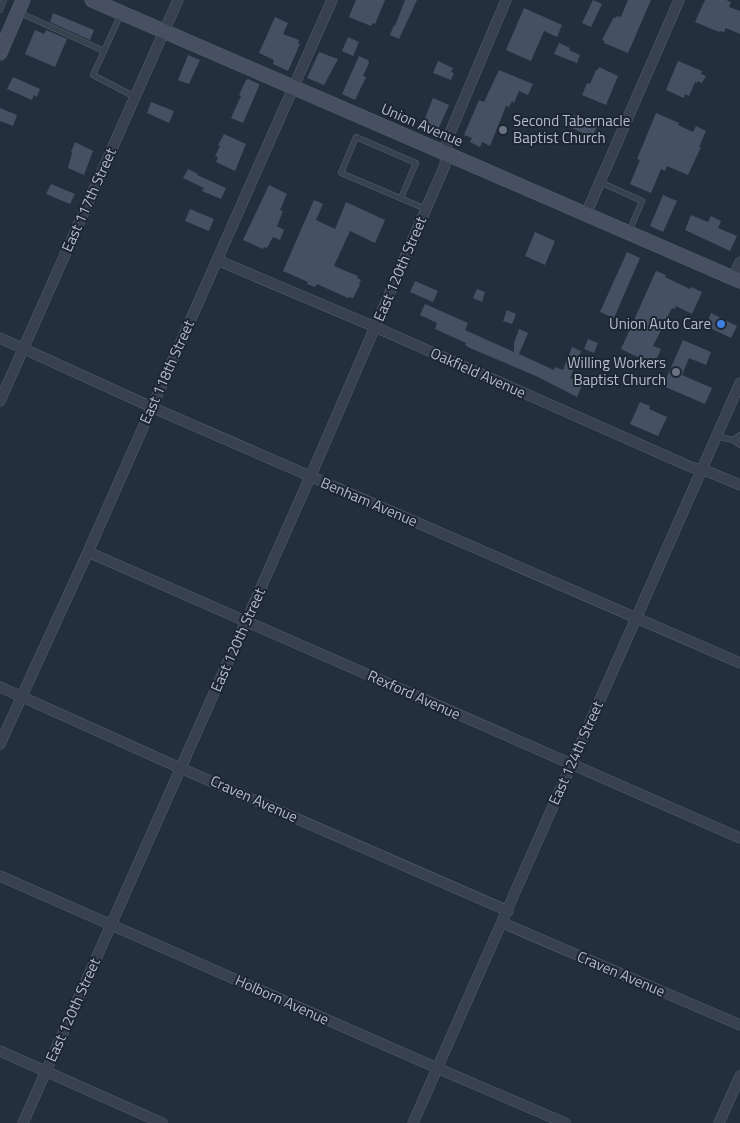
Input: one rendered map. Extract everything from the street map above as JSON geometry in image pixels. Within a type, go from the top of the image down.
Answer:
[{"type":"main road","name":"Union Avenue","points":[[92,0],[737,279]]},
{"type":"main road","points":[[0,53],[3,37],[21,6]]},
{"type":"street","name":"East 117th Street","points":[[0,401],[178,0]]},
{"type":"street","name":"East 118th Street","points":[[0,744],[88,552],[332,0]]},
{"type":"street","name":"East 120th Street","points":[[23,1123],[311,476],[445,165],[447,140],[506,0]]},
{"type":"street","points":[[586,214],[679,0]]},
{"type":"street","name":"Oakfield Avenue","points":[[217,260],[375,327],[691,467],[740,485]]},
{"type":"street","points":[[737,279],[740,262]]},
{"type":"street","name":"Benham Avenue","points":[[0,338],[151,407],[740,663]]},
{"type":"street","name":"East 124th Street","points":[[413,1123],[740,383]]},
{"type":"street","name":"Rexford Avenue","points":[[88,552],[740,838]]},
{"type":"street","name":"Craven Avenue","points":[[0,687],[508,911]]},
{"type":"street","name":"Holborn Avenue","points":[[0,876],[565,1123]]},
{"type":"street","name":"Craven Avenue","points":[[503,923],[740,1025]]},
{"type":"street","points":[[0,1051],[162,1123]]},
{"type":"street","points":[[720,1123],[740,1076]]},
{"type":"lane","points":[[0,10],[4,0]]},
{"type":"lane","points":[[21,6],[104,51]]},
{"type":"lane","points":[[122,13],[93,75],[135,97]]},
{"type":"lane","points":[[401,198],[416,163],[356,137],[341,173],[426,209]]},
{"type":"lane","points":[[600,182],[642,201],[629,232]]},
{"type":"lane","points":[[733,440],[740,435]]},
{"type":"lane","points":[[717,436],[733,440],[740,445]]},
{"type":"building","points":[[356,0],[385,0],[375,24],[373,23],[371,26],[349,17]]},
{"type":"building","points":[[405,0],[417,0],[399,39],[390,35]]},
{"type":"building","points":[[593,0],[602,4],[591,27],[582,23]]},
{"type":"building","points":[[628,0],[651,0],[628,53],[604,43],[605,41],[602,40],[614,17],[621,17]]},
{"type":"building","points":[[705,0],[726,0],[731,2],[729,7],[740,11],[740,34],[726,28],[724,32],[719,32],[695,22]]},
{"type":"building","points":[[524,8],[562,25],[557,37],[544,31],[531,61],[506,50]]},
{"type":"building","points":[[53,13],[94,30],[90,40],[50,22]]},
{"type":"building","points":[[275,17],[288,23],[283,34],[299,40],[298,43],[300,44],[288,71],[273,64],[274,60],[259,53]]},
{"type":"building","points":[[35,30],[44,34],[46,30],[67,39],[55,67],[25,54]]},
{"type":"building","points":[[348,37],[359,42],[353,56],[342,51]]},
{"type":"building","points":[[559,43],[580,55],[577,63],[554,54]]},
{"type":"building","points":[[319,52],[338,59],[324,85],[307,78]]},
{"type":"building","points":[[188,55],[200,60],[189,84],[178,80]]},
{"type":"building","points":[[359,56],[368,60],[369,63],[363,76],[366,77],[355,100],[342,94]]},
{"type":"building","points":[[438,61],[453,68],[451,72],[454,73],[451,80],[433,73]]},
{"type":"building","points":[[678,61],[702,71],[701,74],[706,76],[702,83],[695,82],[689,96],[685,94],[684,98],[666,90]]},
{"type":"building","points":[[599,67],[618,76],[606,105],[582,95],[587,83],[590,84]]},
{"type":"building","points":[[499,70],[533,84],[528,95],[519,91],[514,103],[512,101],[509,107],[506,106],[490,146],[482,142],[480,147],[470,142],[472,138],[464,135],[479,100],[484,102]]},
{"type":"building","points":[[13,77],[40,89],[37,97],[34,95],[32,100],[7,89]]},
{"type":"building","points":[[248,79],[259,84],[259,86],[243,123],[231,118],[241,96],[239,95]]},
{"type":"building","points":[[433,98],[449,105],[437,132],[422,126]]},
{"type":"building","points":[[151,102],[174,111],[169,123],[147,113]]},
{"type":"building","points":[[0,108],[17,115],[13,126],[0,121]]},
{"type":"building","points":[[656,113],[679,123],[678,125],[693,132],[696,126],[706,131],[688,175],[667,166],[665,171],[661,169],[651,193],[630,184],[640,160],[637,159]]},
{"type":"building","points":[[574,115],[598,125],[592,137],[565,125],[568,117],[573,119]]},
{"type":"building","points":[[224,134],[246,144],[235,171],[216,162],[218,157],[215,156],[220,146],[218,145]]},
{"type":"building","points":[[75,142],[93,151],[84,175],[68,168]]},
{"type":"building","points":[[188,169],[226,188],[221,199],[202,191],[204,188],[183,178]]},
{"type":"building","points":[[51,184],[75,194],[70,204],[46,194]]},
{"type":"building","points":[[269,185],[287,194],[280,210],[283,211],[277,226],[284,230],[280,240],[273,237],[267,248],[264,247],[263,249],[243,240]]},
{"type":"building","points":[[663,195],[677,201],[663,232],[650,226]]},
{"type":"building","points":[[314,200],[323,204],[316,220],[335,229],[346,202],[385,220],[375,243],[350,231],[334,266],[358,276],[357,278],[361,280],[353,298],[348,298],[317,284],[315,287],[307,284],[308,282],[283,271]]},
{"type":"building","points":[[190,209],[214,219],[209,231],[185,221]]},
{"type":"building","points":[[691,215],[708,222],[711,216],[721,221],[718,228],[737,236],[730,251],[685,230]]},
{"type":"building","points":[[535,232],[555,241],[545,265],[525,256]]},
{"type":"building","points":[[627,252],[640,258],[614,318],[600,312]]},
{"type":"building","points":[[656,271],[690,289],[691,287],[702,292],[692,314],[676,306],[675,309],[672,308],[653,346],[661,349],[654,365],[621,349]]},
{"type":"building","points":[[415,281],[438,291],[433,302],[410,292]]},
{"type":"building","points":[[477,289],[485,292],[482,302],[473,298]]},
{"type":"building","points":[[425,304],[468,323],[465,330],[514,352],[514,343],[519,329],[528,333],[519,354],[554,370],[555,367],[563,370],[572,347],[581,351],[570,378],[583,383],[577,397],[538,377],[470,348],[465,345],[466,343],[435,329],[437,323],[420,315]]},
{"type":"building","points":[[507,310],[516,314],[512,324],[503,321]]},
{"type":"building","name":"Union Auto Care","points":[[711,313],[737,326],[731,338],[706,326]]},
{"type":"building","points":[[588,339],[598,343],[594,353],[584,349]]},
{"type":"building","name":"Willing Workers Baptist Church","points":[[683,340],[711,352],[706,365],[689,358],[682,375],[712,388],[705,404],[663,386]]},
{"type":"building","points":[[640,402],[650,406],[649,409],[667,417],[658,436],[630,424]]},
{"type":"place","name":"Second Tabernacle Baptist Church","points":[[503,130]]},
{"type":"place","name":"Union Auto Care","points":[[721,324]]},
{"type":"place","name":"Willing Workers Baptist Church","points":[[676,372]]}]
